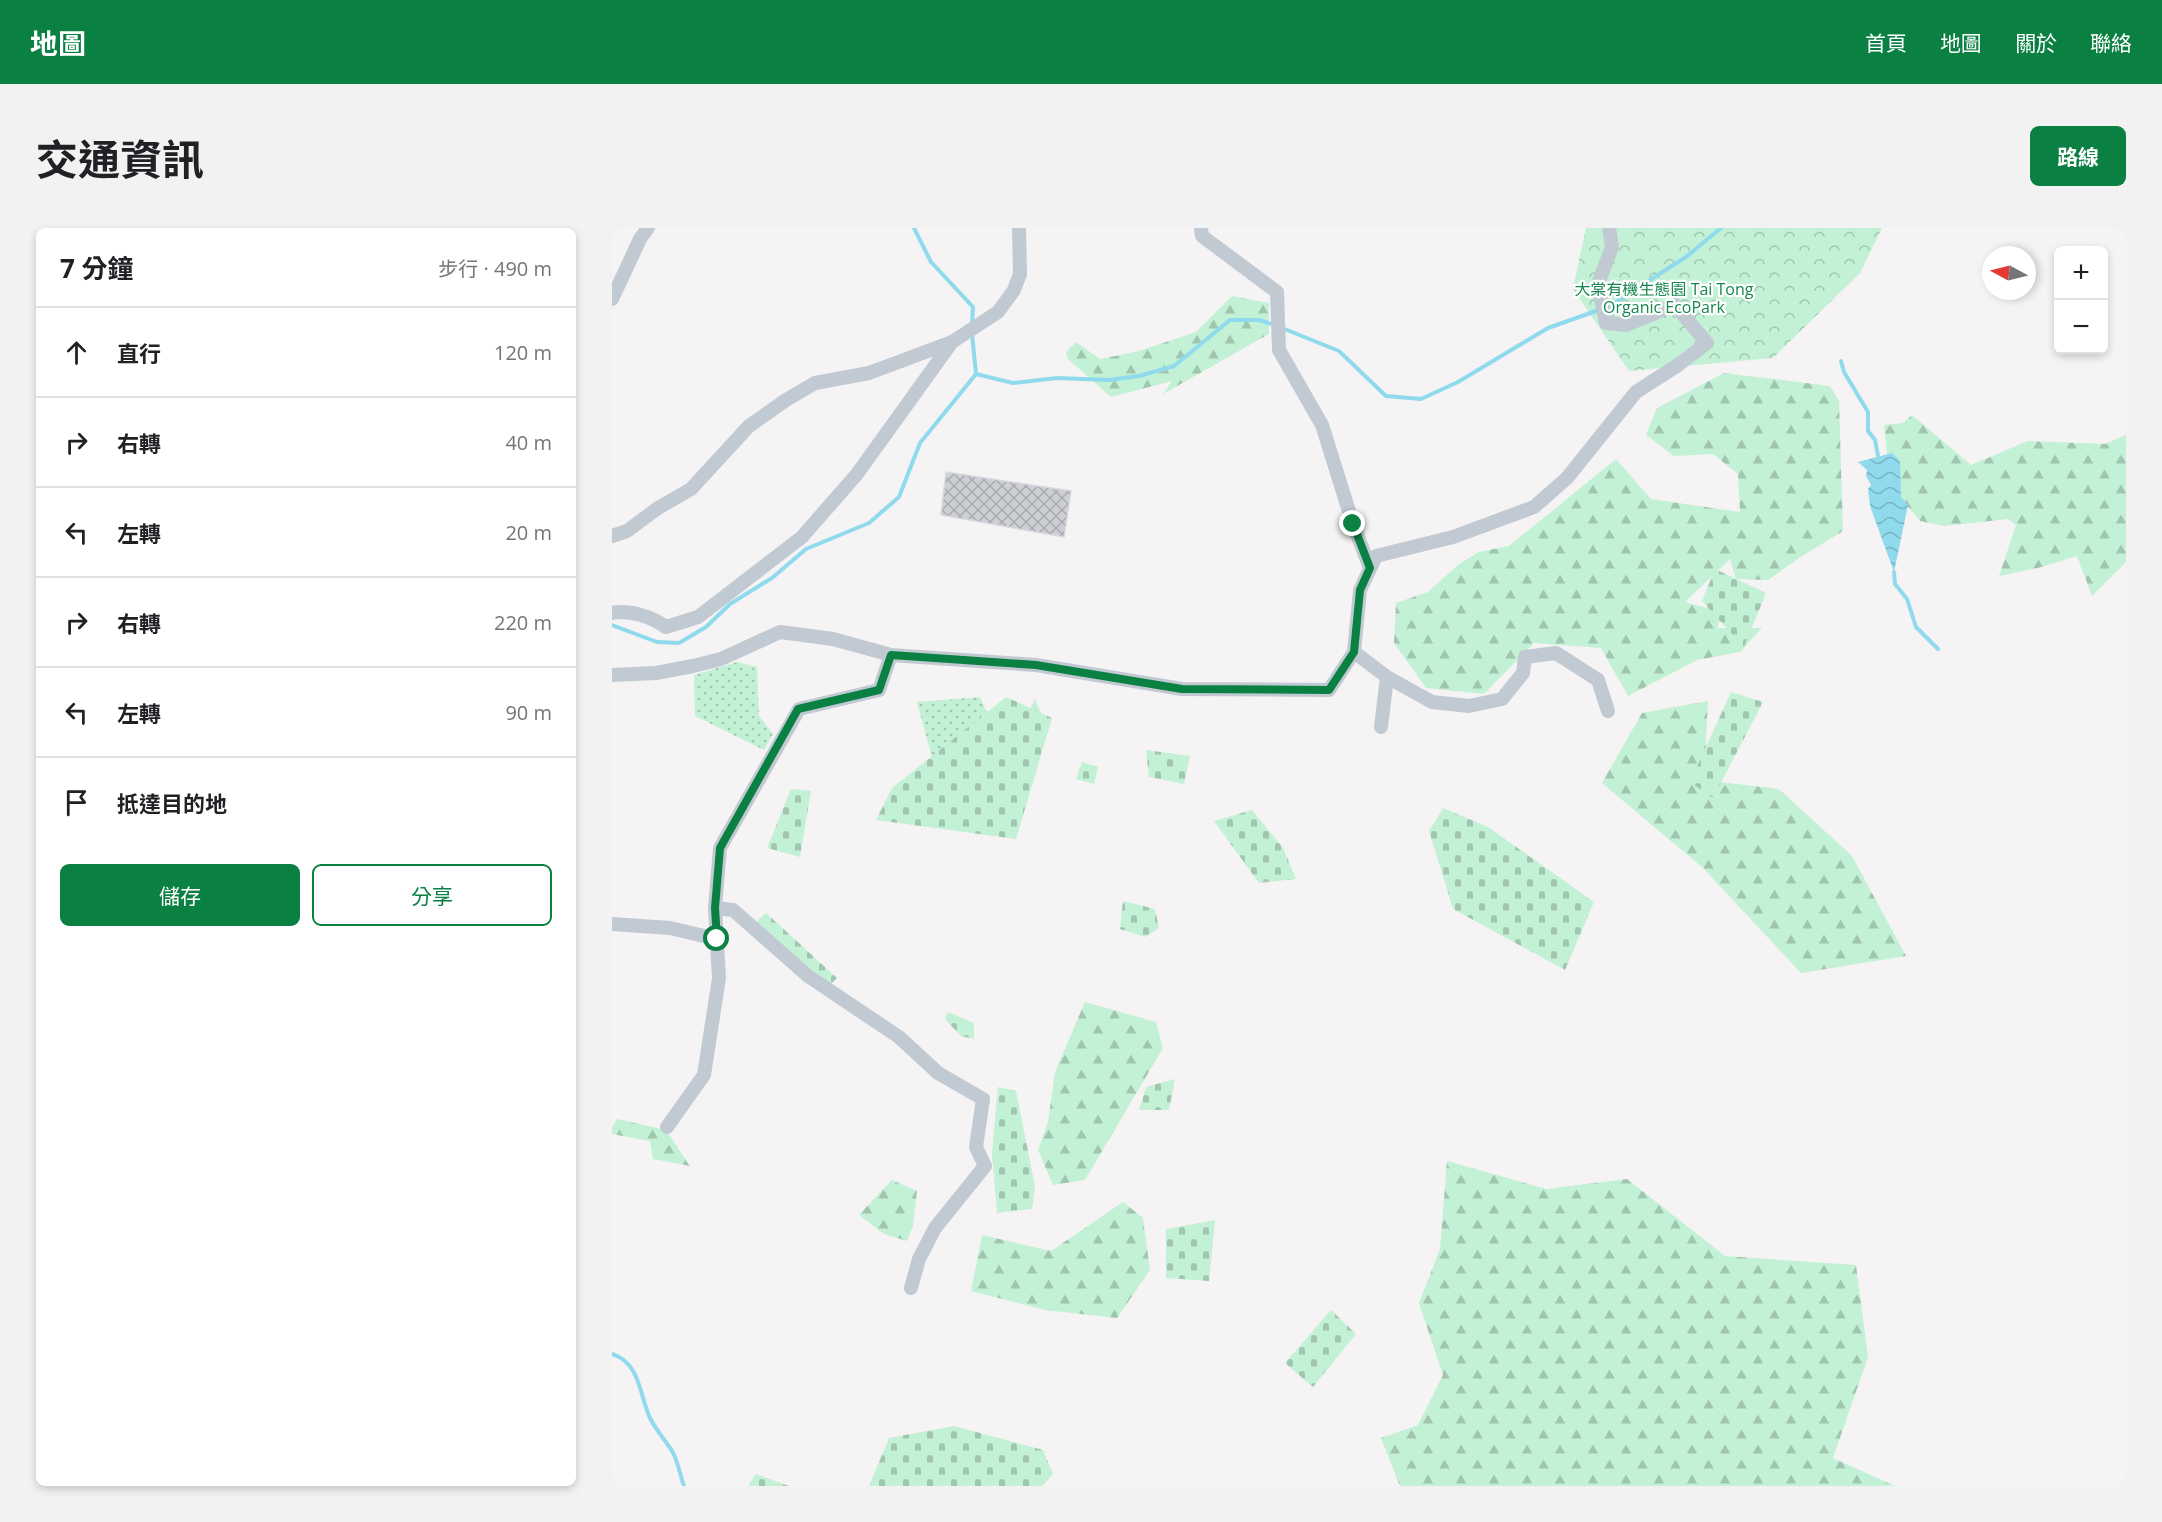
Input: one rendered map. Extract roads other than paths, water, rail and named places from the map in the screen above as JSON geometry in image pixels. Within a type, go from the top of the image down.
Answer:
[{"type":"street","points":[[612,298],[640,239],[648,228]]},
{"type":"street","points":[[612,536],[627,531],[658,508],[691,489],[749,426],[815,383],[869,373],[952,342],[998,312],[1014,291],[1020,274],[1019,228]]},
{"type":"street","points":[[1201,228],[1202,236],[1277,292],[1279,350],[1322,425],[1353,524],[1370,568]]},
{"type":"street","points":[[612,675],[656,673],[712,661],[780,632],[833,639],[891,655],[1036,665],[1182,689],[1329,690],[1354,652],[1360,590],[1376,556],[1453,537],[1534,507],[1567,478],[1636,392],[1707,343],[1675,305],[1626,325],[1606,323],[1598,284],[1612,247],[1609,228]]},
{"type":"street","points":[[612,613],[618,611],[636,614],[657,621],[666,627],[698,617],[802,537],[857,474],[952,342]]},
{"type":"street","points":[[1354,652],[1388,677],[1432,702],[1470,706],[1502,699],[1523,673],[1525,657],[1556,652],[1598,680],[1608,711]]},
{"type":"street","points":[[667,1127],[704,1075],[719,978],[715,908],[720,848],[798,709],[879,690],[891,655]]},
{"type":"street","points":[[1382,727],[1388,677]]},
{"type":"street","points":[[715,908],[733,910],[808,976],[899,1036],[938,1073],[983,1099],[976,1148],[985,1166],[935,1228],[919,1259],[911,1288]]},
{"type":"street","points":[[612,924],[670,928],[717,939]]},
{"type":"water","points":[[1892,453],[1900,461],[1901,497],[1908,505],[1894,572],[1870,506],[1868,489],[1871,485],[1866,476],[1867,470],[1858,462]]},
{"type":"waterway","points":[[914,228],[931,262],[973,307],[972,324]]},
{"type":"waterway","points":[[1606,308],[1686,257],[1721,228]]},
{"type":"waterway","points":[[1282,328],[1339,351],[1386,396],[1421,399],[1458,382],[1548,328],[1599,310]]},
{"type":"waterway","points":[[976,374],[1013,383],[1057,378],[1109,380],[1139,376],[1174,366],[1230,320],[1259,320],[1275,325]]},
{"type":"waterway","points":[[612,625],[657,642],[679,643],[706,627],[730,604],[772,578],[806,549],[869,523],[899,497],[920,443],[976,374],[972,334]]},
{"type":"waterway","points":[[1841,361],[1844,372],[1868,412],[1868,431],[1875,440],[1878,456]]},
{"type":"waterway","points":[[1894,572],[1895,584],[1907,599],[1916,627],[1938,649]]},
{"type":"waterway","points":[[612,1354],[629,1365],[634,1373],[647,1411],[674,1455],[684,1486]]},
{"type":"park label","name":"大棠有機生態園 Tai Tong Organic EcoPark","points":[[1664,298]]}]
